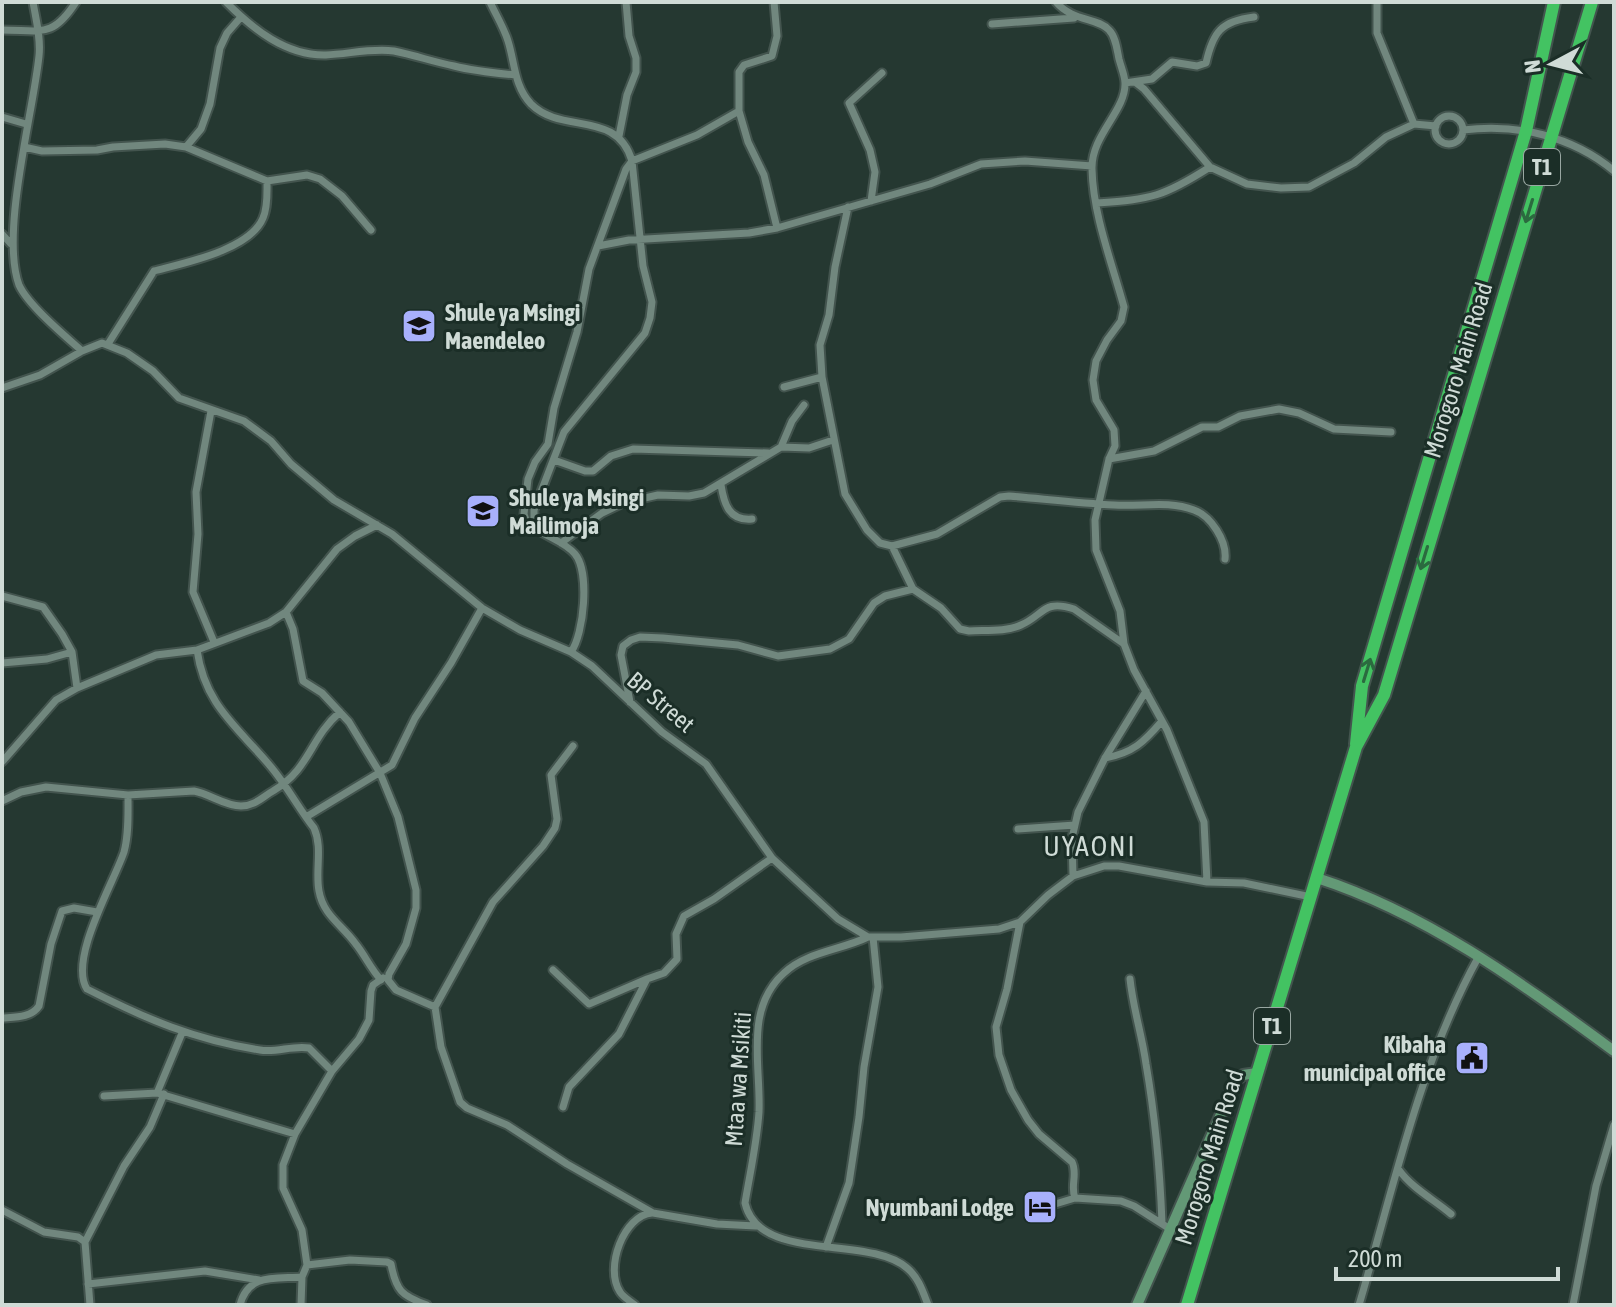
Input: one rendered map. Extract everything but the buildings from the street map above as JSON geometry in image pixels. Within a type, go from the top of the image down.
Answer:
[{"type":"highway","name":"Morogoro Main Road","points":[[1356,747],[1362,686],[1526,131],[1554,2]]},
{"type":"highway","name":"Morogoro Main Road","points":[[1187,1305],[1356,747],[1384,695],[1592,2]]},
{"type":"street","points":[[33,2],[39,56],[26,124],[11,244],[15,273],[22,291],[82,351]]},
{"type":"street","points":[[2,30],[38,32],[56,27],[64,21],[76,2]]},
{"type":"street","points":[[226,2],[277,43],[299,52],[326,55],[379,50],[515,75]]},
{"type":"street","points":[[490,2],[508,39],[515,75],[530,103],[552,117],[594,125],[619,136],[627,145],[632,161],[640,239],[652,302],[645,333],[564,432],[534,510],[534,527]]},
{"type":"street","points":[[619,136],[627,95],[636,72],[626,2]]},
{"type":"street","points":[[774,2],[776,47],[772,56],[744,65],[739,72],[739,111],[748,142],[764,175],[777,228]]},
{"type":"street","points":[[1056,2],[1063,11],[1076,18],[1110,30],[1125,83],[1123,96],[1098,141],[1092,166],[1097,203],[1124,307],[1121,321],[1096,361],[1093,380],[1096,400],[1114,430],[1115,446],[1098,503],[1096,550],[1120,611],[1124,644],[1162,721],[1204,822],[1207,882]]},
{"type":"street","points":[[1377,2],[1377,33],[1414,124]]},
{"type":"street","points":[[186,147],[201,129],[210,104],[220,48],[227,33],[241,17]]},
{"type":"street","points":[[1125,83],[1152,79],[1168,63],[1197,66],[1206,63],[1217,31],[1234,19],[1254,17]]},
{"type":"street","points":[[992,24],[1076,18]]},
{"type":"street","points":[[871,201],[875,172],[870,150],[849,103],[882,73]]},
{"type":"street","points":[[1135,82],[1210,167],[1247,184],[1309,187],[1354,163],[1386,137],[1414,124],[1436,126]]},
{"type":"street","points":[[571,652],[583,615],[583,581],[576,555],[527,523],[524,514],[528,479],[548,444],[554,408],[577,332],[589,269],[632,161],[697,135],[739,111]]},
{"type":"street","points":[[1447,116],[1455,117],[1463,130],[1458,141],[1447,144],[1437,138],[1436,126],[1447,116]]},
{"type":"street","points":[[2,117],[26,124]]},
{"type":"street","points":[[1463,130],[1493,126],[1526,131],[1576,146],[1614,171]]},
{"type":"street","points":[[24,147],[42,151],[97,150],[165,144],[186,147],[267,181],[307,175],[320,179],[352,206],[371,230]]},
{"type":"street","points":[[598,246],[640,239],[749,233],[777,228],[930,184],[981,164],[1025,161],[1092,166]]},
{"type":"street","points":[[1097,203],[1154,197],[1176,189],[1210,167]]},
{"type":"street","points":[[2,388],[40,375],[96,345],[108,344],[154,271],[213,255],[258,226],[264,217],[267,181]]},
{"type":"street","points":[[848,207],[835,267],[829,315],[820,345],[822,377],[845,494],[867,530],[880,543],[892,546],[937,534],[1000,497],[1160,503],[1196,510],[1219,532],[1226,551],[1225,559]]},
{"type":"street","points":[[2,234],[11,244]]},
{"type":"street","name":"BP Street","points":[[108,344],[153,371],[179,398],[244,421],[271,441],[291,464],[334,500],[407,545],[482,608],[520,630],[571,652],[592,666],[662,732],[706,764],[772,858],[838,919],[871,937]]},
{"type":"street","points":[[784,387],[822,377]]},
{"type":"street","points":[[781,447],[792,421],[804,405]]},
{"type":"street","points":[[1109,459],[1154,451],[1202,427],[1218,427],[1240,416],[1279,409],[1299,413],[1334,429],[1391,432]]},
{"type":"street","points":[[211,411],[196,492],[198,534],[193,592],[214,642]]},
{"type":"street","points":[[561,543],[602,513],[623,503],[658,495],[704,493],[781,447],[804,449],[833,440]]},
{"type":"street","points":[[554,460],[593,471],[611,456],[633,449],[770,453]]},
{"type":"street","points":[[721,485],[724,501],[732,515],[752,519]]},
{"type":"street","points":[[2,762],[56,700],[77,688],[156,655],[197,650],[269,623],[286,612],[337,549],[377,525]]},
{"type":"street","points":[[892,546],[913,589],[941,608],[960,629],[1007,629],[1023,625],[1044,608],[1065,606],[1124,644]]},
{"type":"street","points":[[630,702],[621,655],[623,646],[631,640],[640,637],[663,638],[738,645],[778,656],[830,649],[849,639],[874,603],[885,596],[913,589]]},
{"type":"street","points":[[2,596],[43,607],[72,652],[77,688]]},
{"type":"street","points":[[306,817],[392,765],[415,718],[482,608]]},
{"type":"street","points":[[286,612],[293,629],[303,681],[322,693],[340,712],[380,773],[398,817],[416,890],[416,908],[406,944],[388,980],[396,990],[435,1007]]},
{"type":"street","points":[[197,650],[202,678],[228,722],[273,769],[319,838],[318,889],[322,905],[356,943],[381,980]]},
{"type":"street","points":[[2,663],[47,659],[72,652]]},
{"type":"street","points":[[1073,876],[1072,838],[1081,804],[1146,691]]},
{"type":"street","points":[[2,801],[21,792],[46,787],[128,795],[194,791],[232,805],[257,803],[298,773],[317,738],[340,712]]},
{"type":"street","points":[[1105,758],[1124,755],[1140,744],[1162,721]]},
{"type":"street","points":[[573,746],[551,775],[557,819],[555,828],[493,902],[435,1007],[441,1047],[460,1102],[467,1108],[507,1125],[567,1164],[653,1213]]},
{"type":"street","points":[[128,795],[124,852],[97,912],[85,958],[83,984],[130,1011],[182,1033],[263,1051],[309,1048],[332,1071]]},
{"type":"street","points":[[1018,829],[1075,825]]},
{"type":"street","points":[[553,970],[589,1004],[664,973],[677,959],[676,934],[684,916],[772,858]]},
{"type":"street","points":[[826,1247],[849,1183],[870,1023],[878,987],[871,937],[999,929],[1020,922],[1073,876],[1104,866],[1207,882],[1244,883],[1311,897]]},
{"type":"street","points":[[1317,878],[1363,893],[1411,916],[1479,956],[1614,1051]]},
{"type":"street","points":[[2,1018],[23,1016],[35,1012],[39,1006],[51,944],[62,911],[74,908],[97,912]]},
{"type":"street","points":[[1020,922],[996,1027],[999,1055],[1011,1090],[1028,1120],[1039,1134],[1072,1162],[1075,1168],[1075,1198]]},
{"type":"street","name":"Mtaa wa Msikiti","points":[[756,1226],[747,1214],[745,1203],[759,1116],[755,1051],[763,1004],[784,973],[801,960],[871,937]]},
{"type":"street","points":[[1359,1305],[1416,1109],[1445,1022],[1479,956]]},
{"type":"street","points":[[301,1305],[302,1277],[307,1265],[302,1230],[283,1188],[283,1165],[295,1134],[332,1071],[359,1039],[369,1020],[373,985],[371,969]]},
{"type":"street","points":[[373,985],[389,974]]},
{"type":"street","points":[[563,1107],[569,1087],[619,1034],[647,979]]},
{"type":"street","points":[[1130,979],[1132,1002],[1146,1061],[1166,1226]]},
{"type":"street","points":[[90,1305],[85,1242],[124,1166],[150,1127],[182,1033]]},
{"type":"street","points":[[1137,1305],[1166,1226],[1236,1080],[1243,1075],[1257,1073]]},
{"type":"street","points":[[104,1096],[160,1094],[295,1134]]},
{"type":"street","points":[[1573,1305],[1596,1186],[1614,1125]]},
{"type":"street","points":[[1399,1170],[1408,1183],[1451,1214]]},
{"type":"street","points":[[1032,1211],[1075,1198],[1121,1201],[1166,1226]]},
{"type":"street","points":[[2,1210],[44,1232],[78,1237],[85,1242]]},
{"type":"street","points":[[635,1305],[620,1292],[614,1274],[615,1259],[634,1218],[642,1213],[653,1213],[717,1224],[756,1226],[797,1244],[876,1254],[905,1266],[921,1287],[928,1305]]},
{"type":"street","points":[[307,1265],[350,1260],[387,1262],[391,1264],[398,1289],[427,1305]]},
{"type":"street","points":[[88,1284],[205,1271],[259,1280],[302,1277]]},
{"type":"street","points":[[240,1305],[243,1293],[259,1280]]},
{"type":"place","name":"Shule ya Msingi Maendeleo","points":[[419,326]]},
{"type":"place","name":"Shule ya Msingi Mailimoja","points":[[483,511]]},
{"type":"place","name":"Kibaha municipal office","points":[[1472,1058]]},
{"type":"place","name":"Nyumbani Lodge","points":[[1040,1207]]},
{"type":"district","name":"UYAONI","points":[[1090,846]]}]
